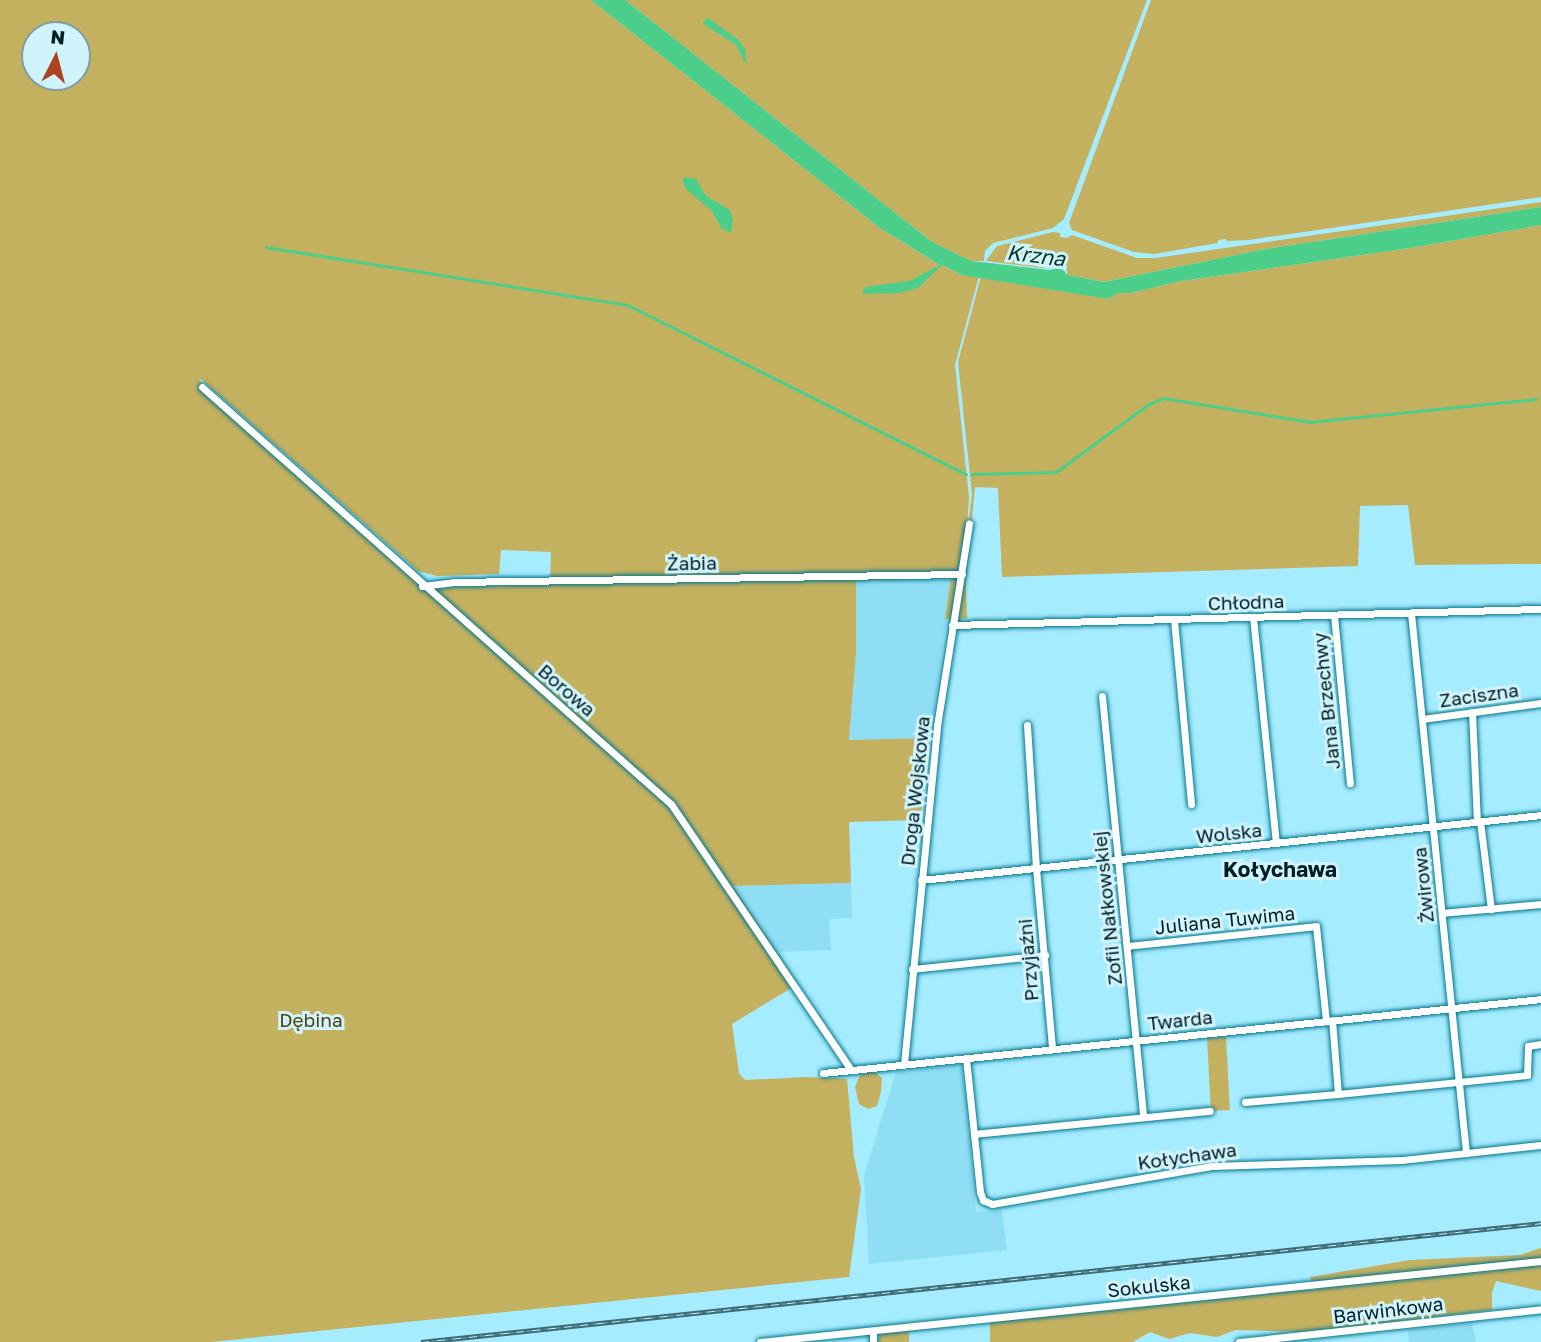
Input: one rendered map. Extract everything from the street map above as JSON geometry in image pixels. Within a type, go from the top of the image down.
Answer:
[{"type":"street","name":"Borowa","points":[[201,387],[422,586],[671,804],[851,1070]]},
{"type":"street","name":"Droga Wojskowa","points":[[904,1064],[937,726],[969,524]]},
{"type":"street","name":"Żabia","points":[[422,586],[454,582],[962,574]]},
{"type":"street","name":"Chłodna","points":[[952,625],[1541,609]]},
{"type":"street","name":"Żwirowa","points":[[1411,613],[1465,1153]]},
{"type":"street","name":"Jana Brzechwy","points":[[1334,615],[1350,783]]},
{"type":"street","points":[[1254,617],[1276,844]]},
{"type":"street","points":[[1174,620],[1191,804]]},
{"type":"street","name":"Zofii Nałkowskiej","points":[[1102,696],[1143,1117]]},
{"type":"street","name":"Zaciszna","points":[[1422,719],[1541,703]]},
{"type":"street","points":[[1472,712],[1472,773],[1491,909]]},
{"type":"street","name":"Przyjaźni","points":[[1027,725],[1052,1049]]},
{"type":"street","name":"Wolska","points":[[921,880],[1541,815]]},
{"type":"street","points":[[1442,913],[1541,904]]},
{"type":"street","name":"Juliana Tuwima","points":[[1127,946],[1316,926],[1329,1020]]},
{"type":"street","points":[[912,969],[1045,956]]},
{"type":"street","name":"Twarda","points":[[823,1073],[1541,999]]},
{"type":"street","points":[[1329,1020],[1338,1094]]},
{"type":"street","points":[[1245,1102],[1527,1075],[1528,1046],[1541,1044]]},
{"type":"street","name":"Kołychawa","points":[[966,1058],[980,1195],[984,1201],[993,1205],[1212,1166],[1385,1161],[1541,1145]]},
{"type":"street","points":[[974,1134],[1210,1111]]},
{"type":"street","name":"Sokulska","points":[[760,1342],[1541,1261]]},
{"type":"street","name":"Barwinkowa","points":[[1239,1342],[1304,1339],[1541,1308]]},
{"type":"street","points":[[873,1331],[873,1342]]},
{"type":"shaded area","points":[[591,0],[625,0],[932,242],[971,261],[1050,270],[1061,267],[1067,275],[1104,282],[1261,250],[1541,207],[1541,225],[1410,248],[1181,281],[1131,293],[1118,293],[1108,299],[962,275],[942,265],[918,288],[899,293],[865,294],[862,292],[866,287],[909,281],[940,265],[880,228]]},
{"type":"shaded area","points":[[708,18],[739,40],[745,50],[747,66],[736,45],[702,23]]},
{"type":"shaded area","points":[[685,177],[696,179],[706,196],[730,210],[733,220],[731,233],[721,228],[712,211],[686,189],[682,181]]},
{"type":"shaded area","points":[[952,578],[930,738],[849,740],[856,654],[856,581]]},
{"type":"shaded area","points":[[851,883],[852,918],[829,919],[831,950],[778,952],[733,886]]},
{"type":"shaded area","points":[[958,1065],[962,1068],[976,1212],[1002,1210],[1007,1250],[869,1264],[864,1175],[896,1072]]},
{"type":"shaded area","points":[[1472,1323],[1476,1342],[1409,1342],[1408,1330]]},
{"type":"green space","name":"Dębina","points":[[0,0],[591,0],[880,228],[935,262],[962,275],[979,276],[955,365],[969,497],[966,542],[951,619],[945,619],[951,578],[856,581],[856,654],[849,740],[930,738],[920,820],[849,822],[851,883],[733,886],[798,984],[732,1024],[739,1073],[745,1080],[806,1077],[847,1079],[854,1157],[861,1189],[849,1277],[211,1342],[0,1342]],"holes":[[[198,379],[418,571],[437,576],[499,574],[501,550],[551,552],[550,584],[431,588]]]},
{"type":"green space","points":[[625,0],[1147,0],[1064,219],[1053,228],[993,243],[985,251],[984,261],[971,261],[932,242]]},
{"type":"green space","points":[[1151,0],[1541,0],[1541,197],[1249,240],[1218,240],[1218,243],[1154,254],[1134,252],[1072,230],[1069,223]]},
{"type":"green space","points":[[1541,202],[1541,207],[1261,250],[1104,282],[1067,275],[1067,266],[1059,261],[1043,268],[986,261],[997,246],[1053,232],[1060,233],[1060,237],[1067,238],[1072,235],[1137,258],[1156,258]]},
{"type":"green space","points":[[1541,225],[1541,564],[1415,565],[1408,505],[1360,506],[1358,566],[1002,577],[998,488],[975,487],[966,582],[967,619],[957,618],[972,494],[958,362],[981,276],[1108,299],[1118,293],[1131,293],[1181,281],[1410,248]]},
{"type":"green space","points":[[1226,1037],[1230,1110],[1211,1111],[1207,1038]]},
{"type":"green space","points":[[874,1071],[882,1078],[881,1092],[877,1106],[868,1109],[859,1104],[855,1087],[860,1075]]},
{"type":"green space","points":[[1541,1248],[1541,1291],[1496,1281],[1492,1293],[1492,1310],[1306,1332],[1236,1330],[1217,1337],[1190,1333],[1169,1339],[1150,1332],[1133,1342],[990,1342],[990,1321],[1283,1290],[1314,1290],[1310,1277],[1410,1260],[1520,1255]]},
{"type":"green space","points":[[909,1330],[909,1342],[878,1342],[881,1333]]},
{"type":"waterway","points":[[266,247],[628,305],[966,474]]},
{"type":"waterway","points":[[972,474],[1056,472],[1149,404],[1164,398],[1310,422],[1536,399]]},
{"type":"railway","points":[[421,1342],[1541,1223]]},
{"type":"district","name":"Kołychawa","points":[[1280,869]]},
{"type":"water label","name":"Krzna","points":[[1036,255]]}]
